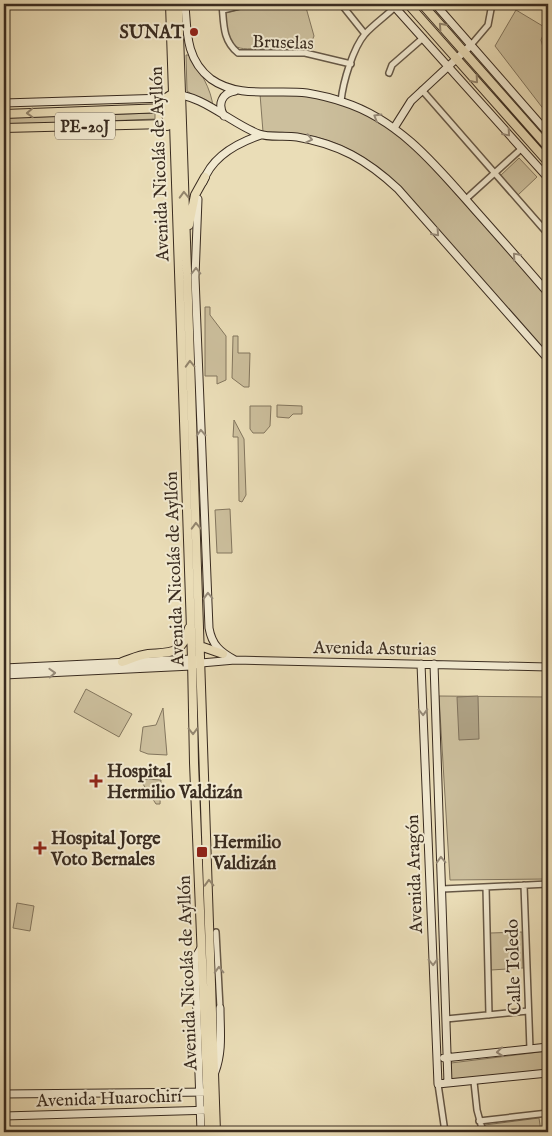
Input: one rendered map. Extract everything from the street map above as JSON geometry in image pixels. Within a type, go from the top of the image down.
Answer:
[{"type":"main road","name":"Avenida Nicolás de Ayllón","points":[[170,4],[173,144],[208,1132]]},
{"type":"main road","name":"Avenida Nicolás de Ayllón","points":[[178,4],[173,96],[186,244],[200,646],[213,932],[205,1026],[214,1072],[207,1092]]},
{"type":"main road","points":[[408,4],[548,162]]},
{"type":"main road","points":[[422,4],[548,147]]},
{"type":"main road","points":[[446,47],[453,46],[454,40]]},
{"type":"main road","points":[[173,96],[166,108],[166,124],[173,144]]},
{"type":"main road","points":[[498,107],[502,103],[508,103]]},
{"type":"main road","name":"PE-20J","points":[[4,114],[166,108]]},
{"type":"main road","name":"PE-20J","points":[[4,128],[166,124]]},
{"type":"main road","points":[[186,244],[192,205],[205,177]]},
{"type":"main road","points":[[122,662],[138,656],[175,651],[184,643],[191,621]]},
{"type":"main road","points":[[200,646],[223,654]]},
{"type":"main road","name":"Avenida Nicolás de Ayllón","points":[[208,1110],[216,1132]]},
{"type":"street","points":[[185,4],[189,46],[196,61],[206,74],[218,84],[236,91]]},
{"type":"street","points":[[222,7],[248,4]]},
{"type":"street","points":[[341,4],[365,34]]},
{"type":"street","points":[[394,128],[411,101],[448,67],[488,25],[492,4]]},
{"type":"street","points":[[438,5],[548,133]]},
{"type":"street","points":[[341,101],[351,64],[365,34],[394,6],[548,178]]},
{"type":"street","name":"Bruselas","points":[[222,7],[226,40],[230,47],[238,53],[305,53],[351,64]]},
{"type":"street","points":[[388,73],[392,66],[422,38]]},
{"type":"street","points":[[422,90],[548,234]]},
{"type":"street","points":[[224,116],[221,111],[222,99],[225,94],[236,91],[307,93],[341,101],[372,114],[394,128],[425,155],[548,293]]},
{"type":"street","points":[[4,103],[173,96],[224,116],[261,135],[295,136],[316,140],[347,152],[375,168],[398,189],[548,359]]},
{"type":"street","points":[[205,177],[230,149],[261,135]]},
{"type":"street","points":[[466,199],[521,149]]},
{"type":"street","name":"Avenida Nicolás de Ayllón","points":[[205,177],[196,211],[200,406],[209,628],[213,644],[223,654]]},
{"type":"street","points":[[223,654],[235,660]]},
{"type":"street","name":"Avenida Asturias","points":[[201,663],[235,660],[548,667]]},
{"type":"street","points":[[7,671],[122,662],[201,663]]},
{"type":"street","points":[[7,671],[192,662]]},
{"type":"street","name":"Avenida Aragón","points":[[420,664],[438,1084]]},
{"type":"street","name":"Avenida Aragón","points":[[434,664],[448,1083]]},
{"type":"street","name":"Calle Toledo","points":[[524,884],[530,1049]]},
{"type":"street","points":[[442,889],[548,884]]},
{"type":"street","points":[[486,887],[489,1015]]},
{"type":"street","name":"Avenida Nicolás de Ayllón","points":[[213,932],[220,1008],[221,1045],[219,1061],[214,1072]]},
{"type":"street","name":"Avenida Nicolás de Ayllón","points":[[201,948],[195,958],[205,1026]]},
{"type":"street","points":[[446,1019],[528,1011]]},
{"type":"street","points":[[437,1059],[548,1047]]},
{"type":"street","points":[[446,1132],[438,1084],[474,1082],[548,1073]]},
{"type":"street","points":[[474,1082],[479,1121],[483,1132]]},
{"type":"street","name":"Avenida Huarochirí","points":[[4,1094],[207,1092]]},
{"type":"street","name":"Avenida Nicolás de Ayllón","points":[[201,1132],[208,1110]]},
{"type":"street","name":"Avenida Huarochirí","points":[[4,1116],[208,1110]]},
{"type":"street","points":[[479,1121],[548,1113]]},
{"type":"shaded area","points":[[262,4],[305,4],[314,36],[308,50],[279,48],[248,49],[235,46],[231,42],[228,35],[225,13]]},
{"type":"shaded area","points":[[516,10],[546,28],[541,40],[544,51],[548,52],[548,115],[495,46]]},
{"type":"shaded area","points":[[186,55],[189,55],[204,80],[213,108],[187,91]]},
{"type":"shaded area","points":[[260,94],[309,96],[341,103],[373,117],[407,140],[548,297],[548,359],[391,178],[362,156],[332,142],[299,134],[263,132]]},
{"type":"shaded area","points":[[155,113],[155,119],[4,125],[4,118]]},
{"type":"shaded area","points":[[519,158],[537,177],[518,195],[500,176]]},
{"type":"shaded area","points":[[205,307],[210,307],[210,315],[226,336],[226,380],[217,384],[217,376],[205,376]]},
{"type":"shaded area","points":[[233,336],[238,336],[238,353],[250,353],[249,387],[244,387],[232,378]]},
{"type":"shaded area","points":[[277,405],[302,406],[302,414],[293,414],[289,418],[277,417]]},
{"type":"shaded area","points":[[250,406],[271,406],[270,426],[264,433],[253,433],[250,429]]},
{"type":"shaded area","points":[[234,420],[244,439],[246,495],[242,502],[239,501],[238,437],[233,437]]},
{"type":"shaded area","points":[[230,509],[232,553],[217,553],[215,510]]},
{"type":"shaded area","points":[[86,689],[132,714],[119,737],[74,712]]},
{"type":"shaded area","points":[[439,696],[548,697],[548,879],[450,880]]},
{"type":"shaded area","points":[[478,696],[479,739],[459,740],[457,697]]},
{"type":"shaded area","points":[[163,708],[167,755],[148,754],[140,751],[143,727],[156,725]]},
{"type":"shaded area","points":[[144,779],[161,780],[160,804],[156,804],[141,781]]},
{"type":"shaded area","points":[[17,903],[34,906],[30,931],[13,928]]},
{"type":"shaded area","points":[[522,932],[523,968],[491,970],[490,933]]},
{"type":"shaded area","points":[[548,1051],[548,1070],[449,1080],[451,1063]]},
{"type":"shaded area","points":[[539,1118],[541,1132],[488,1132],[485,1125]]},
{"type":"place","name":"SUNAT","points":[[194,32]]},
{"type":"place","name":"Hospital Hermilio Valdizán","points":[[96,781]]},
{"type":"place","name":"Hospital Jorge Voto Bernales","points":[[40,848]]},
{"type":"place","name":"Hermilio Valdizán","points":[[202,852]]}]
